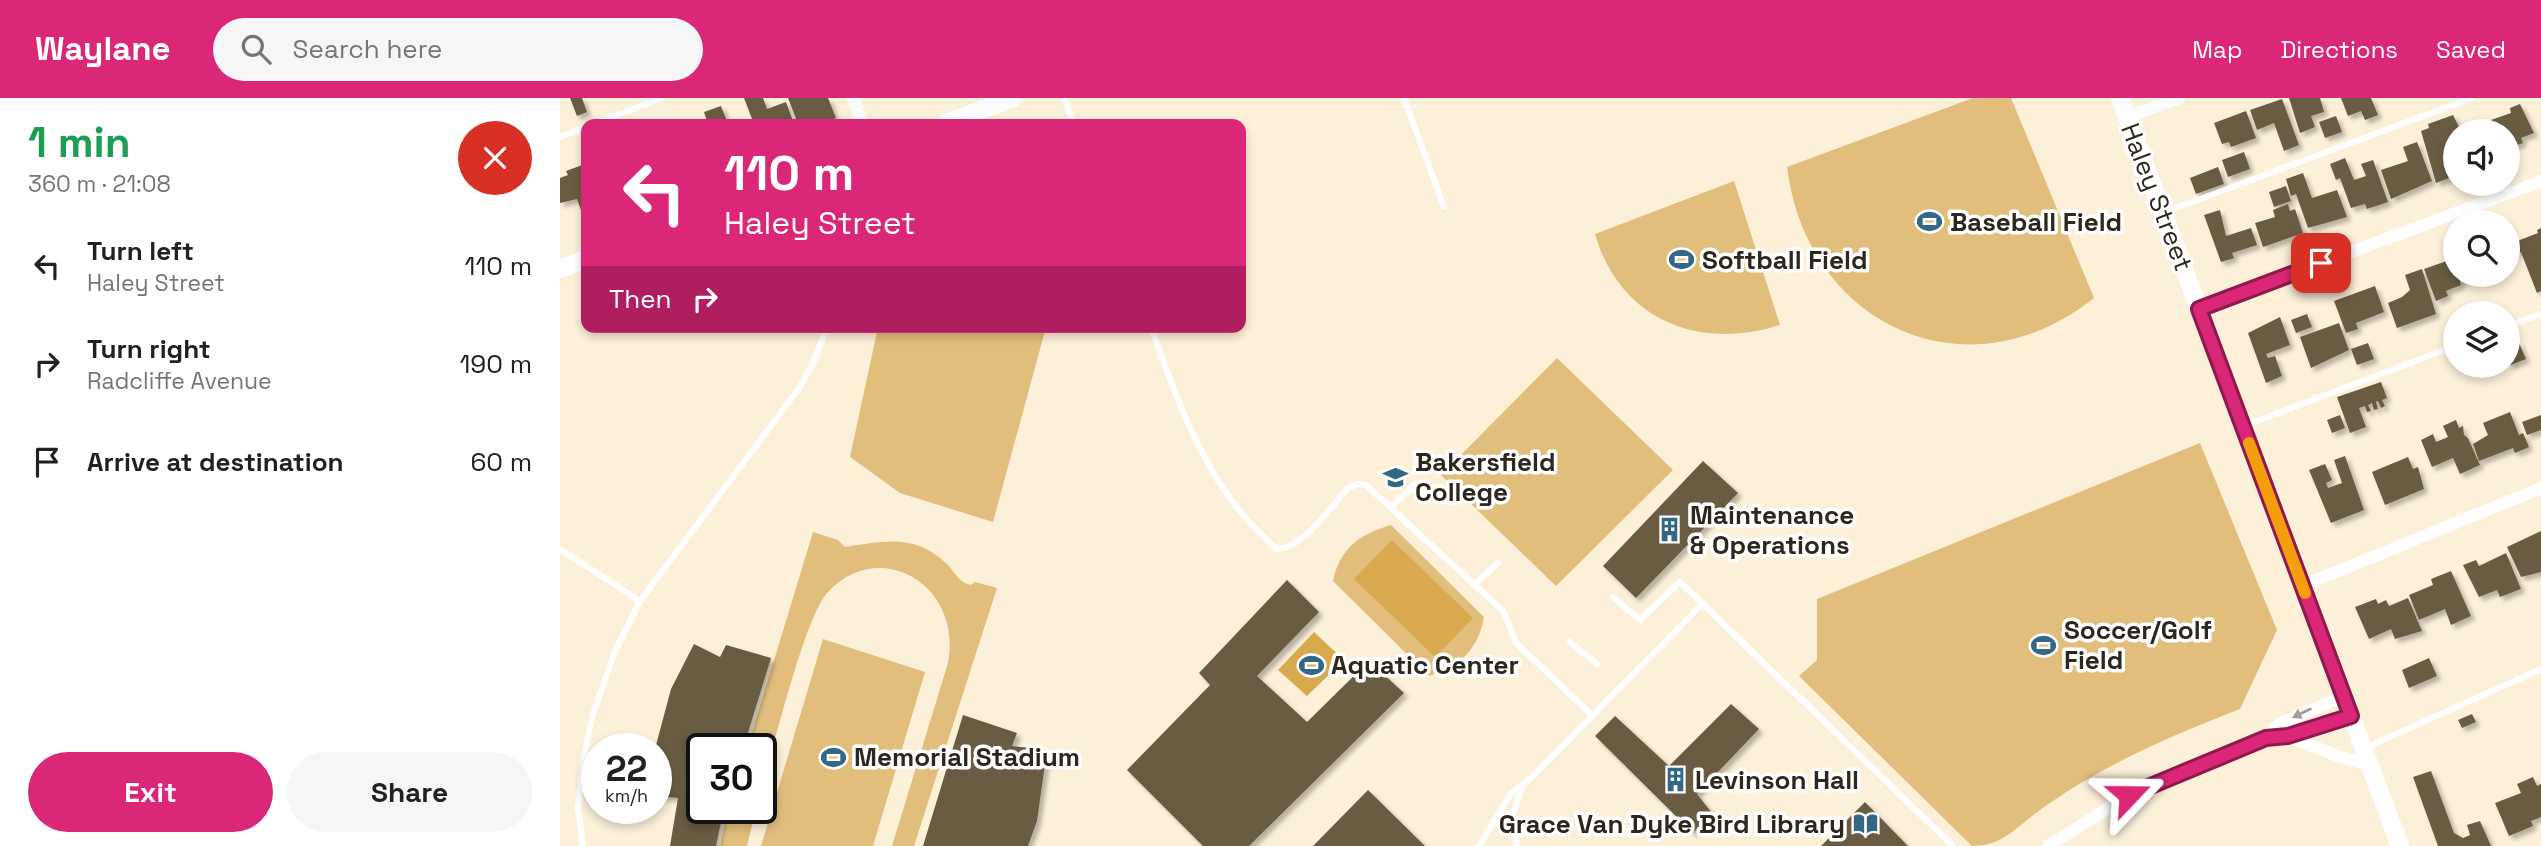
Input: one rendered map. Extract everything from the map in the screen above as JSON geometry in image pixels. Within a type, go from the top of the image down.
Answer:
[{"type":"street","points":[[853,98],[861,119]]},
{"type":"street","points":[[957,119],[1013,98]]},
{"type":"street","name":"Haley Street","points":[[2120,98],[2400,846]]},
{"type":"street","points":[[2127,117],[2179,98]]},
{"type":"street","points":[[2199,309],[2541,181]]},
{"type":"street","points":[[560,269],[581,261]]},
{"type":"street","points":[[2302,586],[2541,488]]},
{"type":"street","points":[[2266,738],[2281,723],[2312,708],[2343,698]]},
{"type":"street","points":[[2048,846],[2129,795],[2266,738],[2288,736],[2351,716]]},
{"type":"street","points":[[2288,736],[2328,749],[2344,760],[2366,756]]},
{"type":"lane","points":[[606,119],[662,98]]},
{"type":"lane","points":[[1064,98],[1072,119]]},
{"type":"lane","points":[[1404,98],[1444,207]]},
{"type":"lane","points":[[2163,213],[2472,98]]},
{"type":"lane","points":[[560,137],[581,129]]},
{"type":"lane","points":[[2520,322],[2541,314]]},
{"type":"lane","points":[[583,846],[578,808],[592,717],[615,650],[640,601],[800,387],[825,333]]},
{"type":"lane","points":[[1153,333],[1193,434],[1215,474],[1238,509],[1276,548],[1287,548],[1297,541],[1347,489],[1357,484],[1366,485],[1392,506],[1510,620],[1516,643],[1592,715]]},
{"type":"lane","points":[[2243,427],[2443,351]]},
{"type":"lane","points":[[1392,506],[1415,484]]},
{"type":"lane","points":[[560,549],[640,601]]},
{"type":"lane","points":[[1474,585],[1498,563]]},
{"type":"lane","points":[[1613,597],[1640,620],[1680,582],[1953,846]]},
{"type":"lane","points":[[1479,846],[1511,793],[1522,787],[1703,603]]},
{"type":"lane","points":[[1570,642],[1597,664]]},
{"type":"lane","points":[[2366,756],[2541,669]]},
{"type":"lane","points":[[1517,846],[1512,818],[1522,787]]},
{"type":"shaded area","name":"Baseball Field","points":[[1973,98],[2011,98],[2094,298],[2045,328],[1995,342],[1946,343],[1900,330],[1859,305],[1826,269],[1801,222],[1787,167]]},
{"type":"shaded area","name":"Softball Field","points":[[1734,181],[1780,325],[1750,332],[1720,334],[1692,330],[1666,322],[1643,307],[1623,288],[1607,264],[1595,234]]},
{"type":"shaded area","points":[[877,333],[1044,333],[993,522],[900,493],[850,457]]},
{"type":"shaded area","points":[[1557,358],[1673,470],[1556,586],[1441,475]]},
{"type":"shaded area","name":"Soccer/Golf Field","points":[[2200,443],[2277,630],[2240,709],[2134,754],[2060,796],[2007,836],[1991,843],[1972,846],[1799,676],[1817,660],[1817,599]]},
{"type":"shaded area","points":[[1391,525],[1484,617],[1478,638],[1466,655],[1450,667],[1429,676],[1333,581],[1336,569],[1353,544],[1370,533]]},
{"type":"shaded area","points":[[813,532],[838,540],[845,547],[886,542],[911,543],[935,554],[967,584],[975,582],[997,588],[914,846],[892,846],[948,663],[949,635],[943,611],[930,591],[913,577],[893,569],[871,568],[849,576],[828,592],[819,606],[800,654],[777,733],[752,733]]},
{"type":"shaded area","points":[[1392,540],[1473,618],[1435,657],[1354,579]]},
{"type":"shaded area","name":"Aquatic Center","points":[[1314,632],[1344,660],[1307,696],[1278,670]]},
{"type":"shaded area","points":[[823,639],[925,672],[873,846],[761,846],[768,824],[777,824],[777,793]]},
{"type":"shaded area","points":[[725,824],[752,824],[747,846],[720,846]]},
{"type":"building","points":[[570,98],[582,98],[587,112],[577,116]]},
{"type":"building","points":[[744,98],[763,98],[767,109],[786,102],[792,119],[752,119]]},
{"type":"building","points":[[788,98],[828,98],[836,118],[833,119],[796,119]]},
{"type":"building","points":[[2289,98],[2320,98],[2324,112],[2311,116],[2315,127],[2300,133]]},
{"type":"building","points":[[2341,98],[2371,98],[2378,115],[2365,120],[2361,111],[2348,116]]},
{"type":"building","points":[[2282,99],[2299,145],[2284,151],[2274,123],[2257,130],[2250,110]]},
{"type":"building","points":[[2520,104],[2534,133],[2521,138],[2523,143],[2520,144],[2520,119],[2494,119],[2511,113],[2510,108]]},
{"type":"building","points":[[721,106],[726,119],[706,119],[704,112]]},
{"type":"building","points":[[2246,111],[2256,138],[2231,147],[2229,142],[2222,144],[2214,123]]},
{"type":"building","points":[[2453,115],[2455,119],[2443,119],[2443,180],[2436,183],[2421,131],[2429,128],[2428,124]]},
{"type":"building","points":[[2336,116],[2342,132],[2325,138],[2319,122]]},
{"type":"building","points":[[2417,142],[2432,181],[2391,199],[2381,170],[2408,161],[2403,147]]},
{"type":"building","points":[[2244,152],[2250,169],[2228,177],[2222,160]]},
{"type":"building","points":[[2345,158],[2354,180],[2366,176],[2361,164],[2373,160],[2388,202],[2367,209],[2365,204],[2351,208],[2340,178],[2336,180],[2330,164]]},
{"type":"building","points":[[581,165],[581,210],[577,199],[560,203],[560,178],[568,175],[566,171]]},
{"type":"building","points":[[2218,167],[2224,184],[2196,194],[2190,178]]},
{"type":"building","points":[[2303,173],[2312,198],[2337,190],[2347,217],[2308,228],[2296,194],[2291,196],[2286,179]]},
{"type":"building","points":[[2286,186],[2291,201],[2274,207],[2269,192]]},
{"type":"building","points":[[2288,204],[2290,211],[2295,209],[2303,233],[2263,247],[2255,223],[2275,217],[2273,210]]},
{"type":"building","points":[[2220,210],[2226,236],[2251,228],[2257,245],[2232,253],[2234,258],[2221,262],[2204,215]]},
{"type":"building","points":[[2541,228],[2541,291],[2537,293],[2520,252],[2520,240],[2538,233],[2537,230]]},
{"type":"building","points":[[2443,262],[2443,287],[2456,287],[2446,291],[2448,296],[2436,301],[2424,269]]},
{"type":"building","points":[[2422,269],[2436,314],[2397,328],[2388,303],[2410,290],[2405,275]]},
{"type":"building","points":[[2375,286],[2384,312],[2356,323],[2358,329],[2346,333],[2334,301]]},
{"type":"building","points":[[2307,314],[2312,327],[2296,333],[2291,320]]},
{"type":"building","points":[[2280,317],[2290,345],[2266,354],[2268,358],[2275,356],[2282,376],[2266,383],[2248,333]]},
{"type":"building","points":[[2339,323],[2349,350],[2311,368],[2300,337]]},
{"type":"building","points":[[2368,343],[2374,359],[2357,365],[2351,349]]},
{"type":"building","points":[[2520,345],[2526,359],[2520,361]]},
{"type":"building","points":[[2381,382],[2387,398],[2382,400],[2385,406],[2381,408],[2378,401],[2378,409],[2374,410],[2372,403],[2368,405],[2371,411],[2367,412],[2365,406],[2359,408],[2366,427],[2350,433],[2337,397]]},
{"type":"building","points":[[2510,412],[2519,435],[2523,433],[2529,447],[2515,453],[2513,448],[2479,461],[2473,444],[2488,435],[2483,423]]},
{"type":"building","points":[[2340,415],[2345,428],[2332,433],[2327,420]]},
{"type":"building","points":[[2541,415],[2541,430],[2527,435],[2522,422]]},
{"type":"building","points":[[2456,420],[2459,428],[2463,426],[2464,435],[2468,438],[2480,465],[2460,474],[2453,458],[2432,467],[2421,440],[2433,434],[2436,442],[2448,437],[2443,426]]},
{"type":"building","points":[[2345,456],[2364,510],[2331,523],[2309,470],[2325,464],[2332,480],[2326,483],[2328,488],[2342,483],[2334,460]]},
{"type":"building","points":[[2408,457],[2413,469],[2418,467],[2424,489],[2385,505],[2372,472]]},
{"type":"building","name":"Maintenance & Operations","points":[[1703,461],[1738,493],[1636,598],[1603,566]]},
{"type":"building","points":[[2541,531],[2541,572],[2521,577],[2507,547]]},
{"type":"building","points":[[2506,553],[2521,589],[2500,597],[2497,590],[2479,597],[2463,565],[2476,560],[2479,566]]},
{"type":"building","points":[[2451,571],[2471,616],[2451,625],[2445,609],[2419,620],[2409,595],[2433,585],[2431,579]]},
{"type":"building","points":[[1287,580],[1319,612],[1257,676],[1307,722],[1369,661],[1404,693],[1249,846],[1203,846],[1127,770],[1210,685],[1199,673]]},
{"type":"building","points":[[2408,598],[2422,631],[2395,639],[2391,629],[2369,639],[2355,607],[2376,599],[2378,604],[2386,600],[2389,606]]},
{"type":"building","points":[[694,644],[720,657],[726,645],[771,658],[748,733],[686,733],[686,824],[721,824],[716,846],[670,846],[678,798],[672,797],[672,733],[659,733],[671,689]]},
{"type":"building","points":[[2429,658],[2437,676],[2409,688],[2402,670]]},
{"type":"building","name":"Levinson Hall","points":[[1731,704],[1759,729],[1697,794],[1712,813],[1693,833],[1595,736],[1615,716],[1669,766]]},
{"type":"building","points":[[2472,714],[2476,722],[2462,728],[2458,720]]},
{"type":"building","points":[[963,715],[1017,733],[1012,746],[1047,750],[1037,821],[1028,846],[923,846]]},
{"type":"building","points":[[2431,771],[2454,833],[2463,838],[2470,835],[2467,825],[2480,821],[2491,846],[2438,846],[2413,777]]},
{"type":"building","points":[[2533,777],[2537,786],[2541,784],[2541,817],[2531,821],[2533,826],[2509,836],[2495,803],[2521,793],[2517,784]]},
{"type":"building","points":[[1368,790],[1425,846],[1313,846]]},
{"type":"building","name":"Grace Van Dyke Bird Library","points":[[1865,802],[1908,846],[1821,846]]},
{"type":"slow traffic","points":[[2249,443],[2305,593]]},
{"type":"place","name":"Baseball Field","points":[[1930,222]]},
{"type":"place","name":"Softball Field","points":[[1682,260]]},
{"type":"place","name":"Bakersfield College","points":[[1395,477]]},
{"type":"place","name":"Maintenance & Operations","points":[[1670,530]]},
{"type":"place","name":"Soccer/Golf Field","points":[[2044,645]]},
{"type":"place","name":"Aquatic Center","points":[[1311,665]]},
{"type":"place","name":"Memorial Stadium","points":[[834,757]]},
{"type":"place","name":"Levinson Hall","points":[[1675,780]]},
{"type":"place","name":"Grace Van Dyke Bird Library","points":[[1865,824]]},
{"type":"route","points":[[2129,795],[2266,738],[2288,736],[2351,716],[2199,309],[2321,263]]}]
